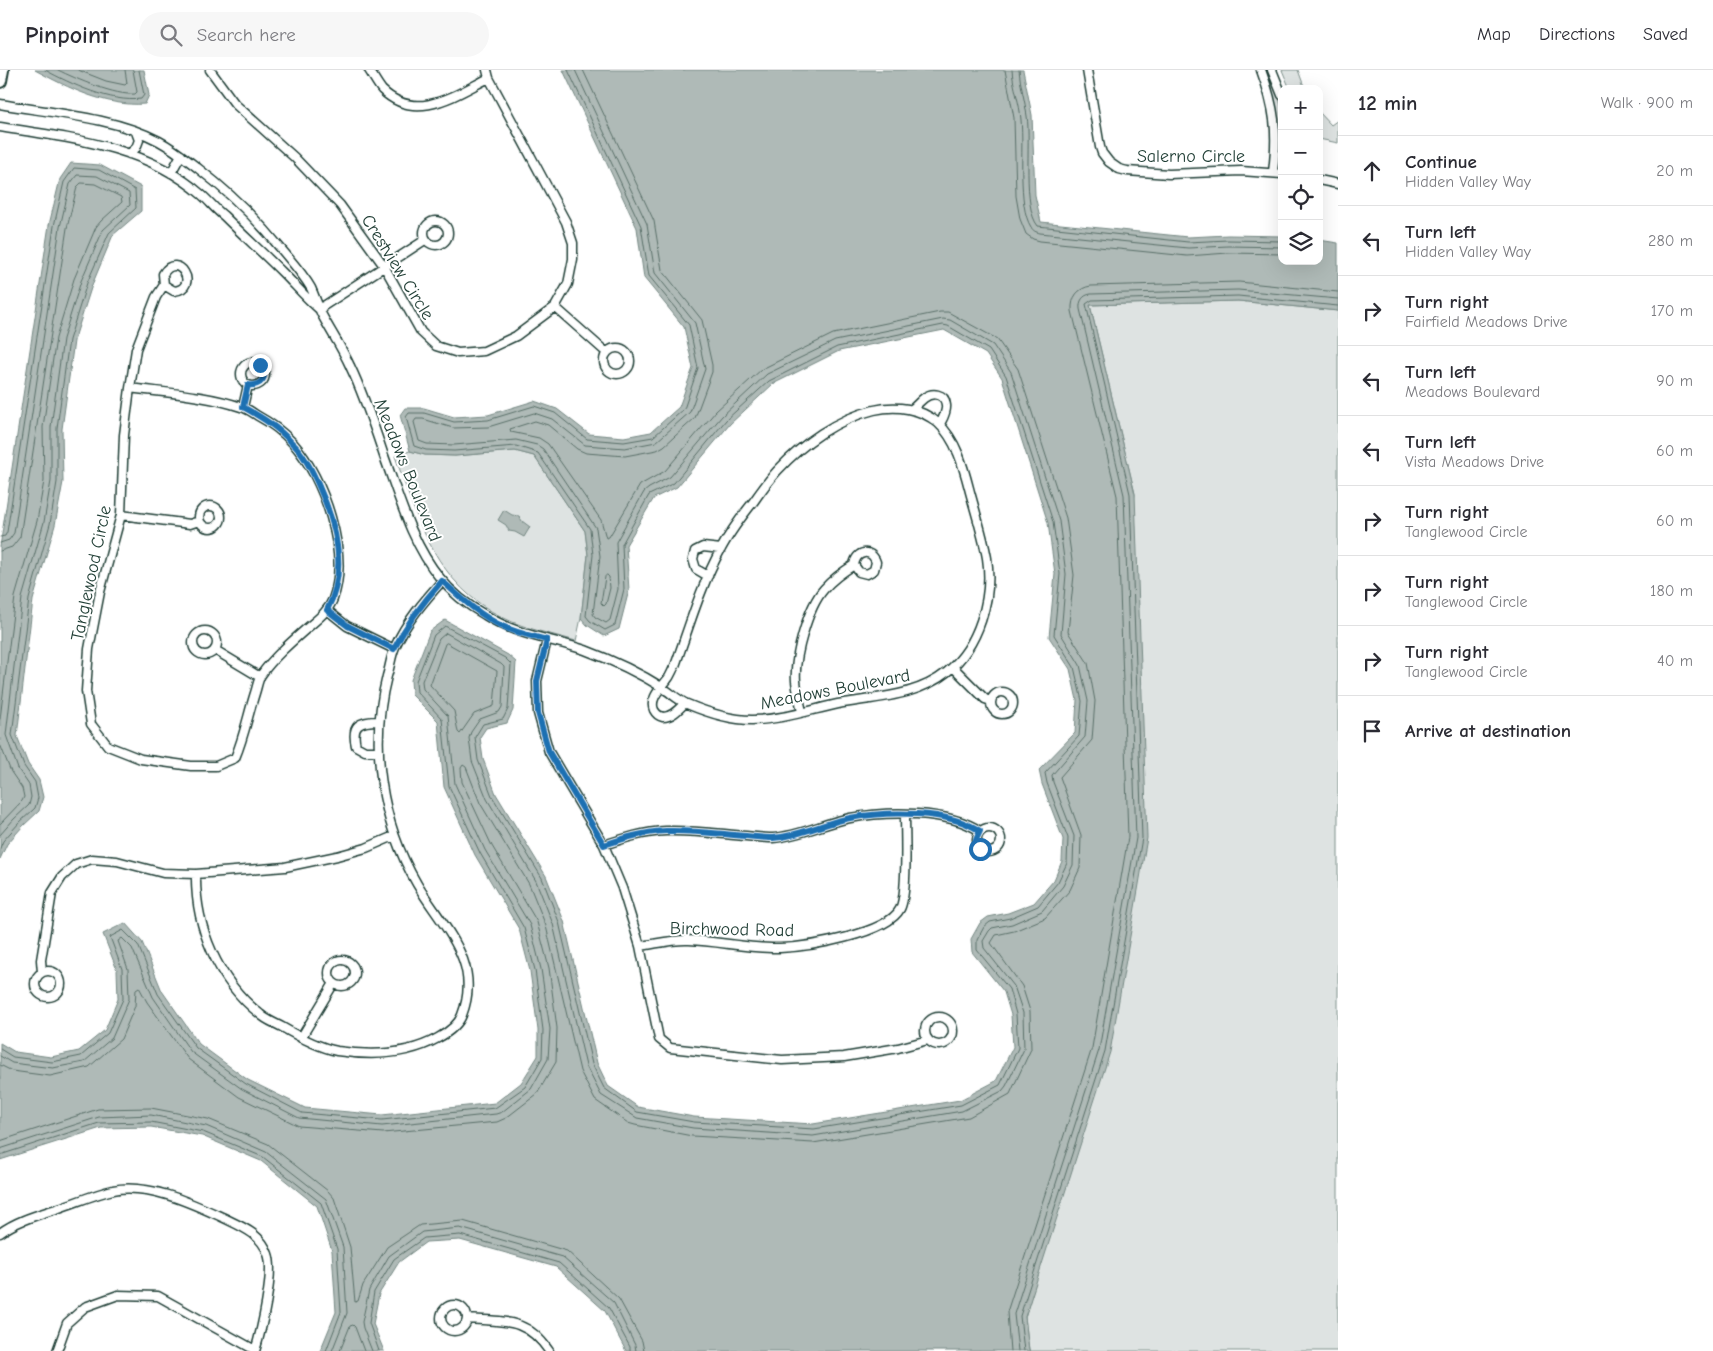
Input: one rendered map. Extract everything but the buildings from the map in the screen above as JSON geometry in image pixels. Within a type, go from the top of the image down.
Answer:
[{"type":"main road","points":[[0,81],[2,70]]},
{"type":"street","name":"Crestview Circle","points":[[210,70],[235,104],[294,157],[340,205],[384,266],[421,332],[436,346],[458,353],[484,351],[516,336],[555,307],[568,284],[573,260],[572,243],[566,222],[488,74]]},
{"type":"street","points":[[369,70],[382,89],[402,103],[426,106],[446,100],[488,74]]},
{"type":"street","name":"Salerno Circle","points":[[1087,70],[1100,147],[1109,162],[1119,169],[1169,174],[1241,171],[1278,173]]},
{"type":"street","points":[[1261,70],[1270,93],[1276,122],[1276,154],[1273,172]]},
{"type":"street","points":[[1272,70],[1278,85]]},
{"type":"street","name":"Meadows Boulevard","points":[[0,104],[114,125],[136,132],[159,141],[216,182],[246,209],[296,266],[313,291],[319,309],[349,363],[415,536],[442,581],[474,608],[501,626],[585,650],[661,686],[685,703],[718,714],[747,720],[772,719],[844,703],[896,696],[920,688],[953,667],[973,640],[982,617],[988,574],[986,555],[963,464],[954,445],[940,424],[912,409],[884,408],[865,412],[846,419],[826,430],[776,472],[742,517],[721,549],[708,576],[675,666],[669,678],[661,686]]},
{"type":"street","name":"Meadows Boulevard","points":[[0,127],[79,140],[129,154],[171,173],[202,194],[319,309]]},
{"type":"street","points":[[129,154],[136,148],[139,140],[136,132]]},
{"type":"street","points":[[171,173],[181,155]]},
{"type":"street","points":[[1323,181],[1338,184]]},
{"type":"street","points":[[319,309],[425,240]]},
{"type":"street","name":"Tanglewood Circle","points":[[130,388],[204,398],[243,407],[271,423],[293,444],[311,469],[335,530],[338,549],[337,584],[333,600],[327,610],[280,652],[260,677],[243,739],[235,758],[216,766],[191,766],[141,759],[108,746],[90,724],[86,691],[89,649],[100,592],[121,515],[124,435],[130,388],[136,349],[156,297],[164,285]]},
{"type":"street","points":[[555,307],[607,353]]},
{"type":"street","points":[[243,407],[248,385]]},
{"type":"street","points":[[912,409],[925,397],[934,394],[940,395],[945,400],[947,406],[940,424]]},
{"type":"street","points":[[121,515],[190,524],[199,520]]},
{"type":"street","points":[[708,576],[696,569],[693,559],[695,552],[703,547],[721,549]]},
{"type":"street","points":[[802,712],[796,680],[800,644],[811,608],[824,589],[854,565]]},
{"type":"street","points":[[196,874],[195,892],[207,943],[220,968],[238,994],[260,1015],[301,1038],[336,1050],[375,1054],[403,1052],[423,1046],[455,1026],[462,1016],[468,988],[467,967],[460,949],[416,884],[394,836],[383,789],[378,751],[379,721],[394,649],[405,627],[442,581]]},
{"type":"street","points":[[327,610],[348,626],[394,649]]},
{"type":"street","points":[[547,640],[537,681],[538,713],[549,752],[604,845],[622,888],[640,946],[658,1039],[670,1048],[782,1060],[844,1057],[898,1048],[928,1040]]},
{"type":"street","points":[[216,650],[260,677]]},
{"type":"street","points":[[953,667],[985,698],[991,701]]},
{"type":"street","points":[[661,686],[653,701],[655,712],[659,716],[671,715],[685,703]]},
{"type":"street","points":[[378,751],[365,751],[356,746],[353,734],[355,728],[364,721],[379,721]]},
{"type":"street","points":[[604,845],[637,834],[667,831],[772,838],[796,834],[849,818],[881,814],[946,818],[970,825],[980,831]]},
{"type":"street","name":"Birchwood Road","points":[[640,946],[688,940],[780,948],[824,942],[874,929],[893,919],[900,908],[904,895],[905,814]]},
{"type":"street","points":[[42,972],[40,960],[52,893],[62,877],[76,864],[92,859],[117,860],[163,873],[196,874],[285,867],[366,848],[394,836]]},
{"type":"street","points":[[301,1038],[334,983]]},
{"type":"street","points":[[0,1233],[13,1224],[98,1194],[130,1189],[166,1194],[186,1201],[242,1226],[254,1233],[264,1244],[269,1255],[269,1274],[264,1318],[255,1351],[158,1296],[118,1295],[85,1307],[67,1323],[56,1351]]},
{"type":"street","points":[[467,1319],[504,1322],[524,1326],[540,1339],[549,1351]]},
{"type":"shaded area","points":[[1282,70],[1298,70],[1304,85],[1288,85]]},
{"type":"shaded area","points":[[1272,79],[1278,96],[1278,121],[1274,102],[1269,82]]},
{"type":"shaded area","points":[[1323,116],[1331,125],[1338,120],[1338,143],[1323,140]]},
{"type":"shaded area","points":[[1238,301],[1338,311],[1338,1351],[1031,1351],[1029,1350],[1025,1317],[1042,1260],[1135,494],[1090,305]]},
{"type":"shaded area","points":[[410,451],[425,455],[455,456],[515,451],[534,456],[585,531],[588,555],[581,618],[576,641],[512,622],[481,604],[462,588],[446,569],[433,549],[412,504],[395,456]]},
{"type":"water","points":[[35,70],[144,70],[149,95],[145,104],[131,104],[102,99],[74,89]]},
{"type":"water","points":[[563,70],[1023,70],[1032,115],[1035,195],[1041,222],[1188,237],[1228,235],[1278,236],[1278,265],[1323,265],[1323,241],[1338,243],[1338,311],[1238,301],[1090,305],[1135,494],[1147,838],[1110,1052],[1025,1317],[1029,1350],[1031,1351],[626,1351],[605,1311],[556,1267],[460,1240],[426,1242],[399,1262],[379,1294],[373,1324],[384,1351],[320,1351],[336,1312],[332,1251],[317,1206],[261,1161],[202,1136],[151,1127],[101,1128],[0,1160],[0,1043],[15,1052],[51,1057],[79,1051],[105,1030],[118,999],[117,970],[103,934],[125,923],[142,942],[162,991],[199,1044],[248,1080],[305,1108],[382,1115],[495,1103],[521,1083],[538,1056],[538,1030],[530,971],[519,929],[475,855],[444,787],[438,721],[412,695],[411,680],[430,631],[445,620],[508,655],[516,662],[513,710],[507,723],[486,728],[480,737],[483,759],[496,794],[546,876],[564,921],[597,1063],[608,1086],[638,1107],[694,1117],[813,1124],[960,1100],[996,1081],[1013,1047],[1011,1015],[1004,992],[972,952],[971,939],[980,923],[988,917],[1008,913],[1034,903],[1054,880],[1062,861],[1063,839],[1042,784],[1039,770],[1075,733],[1077,700],[1070,669],[1049,637],[1055,574],[1048,523],[1002,378],[986,354],[944,330],[839,351],[773,384],[730,424],[677,487],[654,498],[626,545],[629,590],[619,629],[604,636],[587,625],[581,618],[588,555],[585,531],[534,456],[515,451],[455,456],[425,455],[410,451],[400,415],[405,408],[424,408],[454,417],[488,415],[534,401],[557,409],[589,434],[624,437],[651,432],[679,407],[693,368],[684,327],[644,278],[637,228]]},
{"type":"water","points":[[71,163],[100,165],[141,187],[141,211],[113,235],[92,285],[74,341],[62,429],[63,482],[55,525],[33,600],[17,736],[28,764],[39,780],[43,797],[39,811],[7,844],[0,859],[0,547],[49,225],[60,179]]},
{"type":"water","points":[[504,510],[512,515],[519,516],[530,527],[524,537],[509,531],[506,525],[498,520]]},
{"type":"route","points":[[260,365],[263,367],[264,378],[256,386],[248,385],[243,407],[271,423],[293,444],[311,469],[335,530],[338,549],[337,584],[333,600],[327,610],[348,626],[394,649],[405,627],[419,606],[442,581],[474,608],[501,626],[547,640],[537,681],[538,713],[549,752],[604,845],[637,834],[667,831],[772,838],[796,834],[849,818],[881,814],[905,814],[946,818],[970,825],[980,831],[976,840],[980,849]]}]
